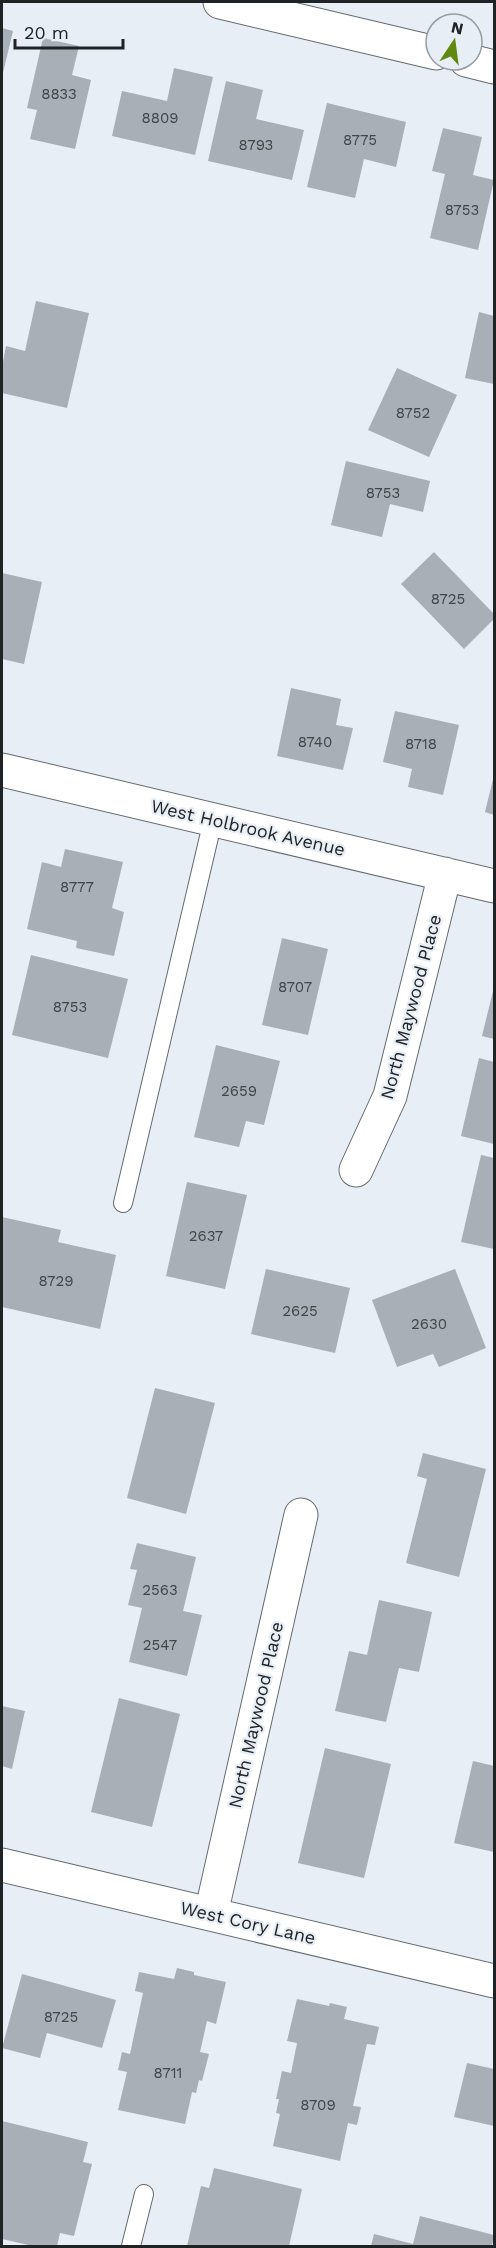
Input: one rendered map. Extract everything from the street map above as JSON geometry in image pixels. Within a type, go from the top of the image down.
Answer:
[{"type":"street","points":[[220,2],[424,50]]},
{"type":"street","name":"West Holbrook Avenue","points":[[2,770],[495,886]]},
{"type":"street","name":"North Maywood Place","points":[[356,1170],[390,1096],[445,874]]},
{"type":"street","name":"North Maywood Place","points":[[211,1914],[301,1515]]},
{"type":"street","name":"West Cory Lane","points":[[2,1865],[495,1981]]},
{"type":"lane","points":[[123,1203],[213,820]]},
{"type":"lane","points":[[131,2247],[144,2193]]},
{"type":"building","points":[[2,28],[13,31],[2,77]]},
{"type":"building","points":[[43,38],[79,46],[72,75],[91,80],[75,149],[30,139],[37,110],[27,108]]},
{"type":"building","points":[[174,68],[213,77],[195,155],[112,136],[122,91],[167,101]]},
{"type":"building","points":[[226,81],[263,90],[256,119],[304,130],[292,180],[208,161]]},
{"type":"building","points":[[327,103],[406,122],[396,167],[364,159],[355,198],[307,187]]},
{"type":"building","points":[[443,128],[482,137],[473,175],[494,180],[478,250],[430,238],[445,174],[432,171]]},
{"type":"building","points":[[36,301],[89,313],[67,408],[2,393],[2,367],[6,346],[25,351]]},
{"type":"building","points":[[479,312],[494,316],[494,384],[465,378]]},
{"type":"building","points":[[397,368],[457,395],[429,457],[368,430]]},
{"type":"building","points":[[346,461],[430,481],[423,512],[390,504],[382,537],[331,525]]},
{"type":"building","points":[[434,552],[494,614],[494,619],[464,649],[401,584]]},
{"type":"building","points":[[2,573],[42,582],[24,664],[2,659]]},
{"type":"building","points":[[291,688],[341,699],[336,725],[353,728],[343,770],[277,756]]},
{"type":"building","points":[[395,711],[459,725],[443,795],[408,787],[412,769],[383,762]]},
{"type":"building","points":[[494,775],[494,815],[485,812]]},
{"type":"building","points":[[65,849],[123,862],[112,908],[124,912],[114,956],[76,948],[77,941],[27,929],[42,862],[61,867]]},
{"type":"building","points":[[282,938],[328,949],[308,1035],[262,1025]]},
{"type":"building","points":[[31,955],[128,979],[108,1058],[12,1035]]},
{"type":"building","points":[[494,987],[494,1039],[482,1036]]},
{"type":"building","points":[[216,1045],[280,1061],[264,1125],[246,1121],[239,1147],[194,1137]]},
{"type":"building","points":[[479,1058],[494,1062],[494,1144],[461,1136]]},
{"type":"building","points":[[481,1155],[494,1158],[494,1249],[461,1242]]},
{"type":"building","points":[[187,1182],[247,1195],[225,1289],[166,1276]]},
{"type":"building","points":[[2,1217],[61,1230],[58,1242],[116,1255],[100,1329],[2,1307]]},
{"type":"building","points":[[266,1269],[350,1288],[335,1353],[251,1334]]},
{"type":"building","points":[[455,1269],[486,1348],[439,1367],[433,1354],[397,1367],[372,1300]]},
{"type":"building","points":[[155,1388],[215,1403],[186,1514],[127,1498]]},
{"type":"building","points":[[423,1453],[486,1469],[459,1577],[406,1563],[427,1479],[417,1476]]},
{"type":"building","points":[[137,1543],[196,1557],[183,1611],[202,1615],[187,1676],[129,1662],[142,1608],[128,1605],[137,1570],[130,1569]]},
{"type":"building","points":[[379,1600],[432,1612],[419,1672],[399,1668],[386,1722],[335,1711],[349,1651],[367,1655]]},
{"type":"building","points":[[119,1698],[180,1714],[152,1827],[91,1812]]},
{"type":"building","points":[[2,1706],[25,1711],[12,1769],[2,1766]]},
{"type":"building","points":[[325,1748],[391,1764],[364,1878],[298,1863]]},
{"type":"building","points":[[473,1761],[494,1766],[494,1852],[454,1843]]},
{"type":"building","points":[[177,1968],[194,1972],[194,1975],[226,1982],[216,2024],[207,2021],[200,2052],[209,2054],[202,2081],[199,2080],[196,2093],[192,2092],[185,2124],[118,2110],[127,2072],[118,2070],[122,2052],[130,2054],[143,1993],[135,1991],[139,1972],[174,1979]]},
{"type":"building","points":[[22,1974],[116,2000],[102,2048],[47,2033],[40,2058],[2,2048]]},
{"type":"building","points":[[297,1999],[329,2006],[330,2003],[347,2007],[344,2019],[379,2027],[375,2045],[367,2044],[353,2106],[361,2107],[357,2125],[348,2123],[340,2161],[273,2146],[280,2114],[276,2113],[279,2099],[276,2099],[282,2071],[291,2073],[297,2043],[287,2041]]},
{"type":"building","points":[[467,2063],[494,2069],[494,2126],[454,2117]]},
{"type":"building","points":[[2,2121],[88,2142],[83,2162],[92,2164],[74,2236],[60,2233],[57,2246],[33,2246],[2,2239]]},
{"type":"building","points":[[214,2168],[302,2189],[289,2246],[187,2246],[201,2186],[209,2188]]},
{"type":"building","points":[[420,2216],[494,2235],[492,2246],[371,2246],[374,2234],[413,2244]]}]
